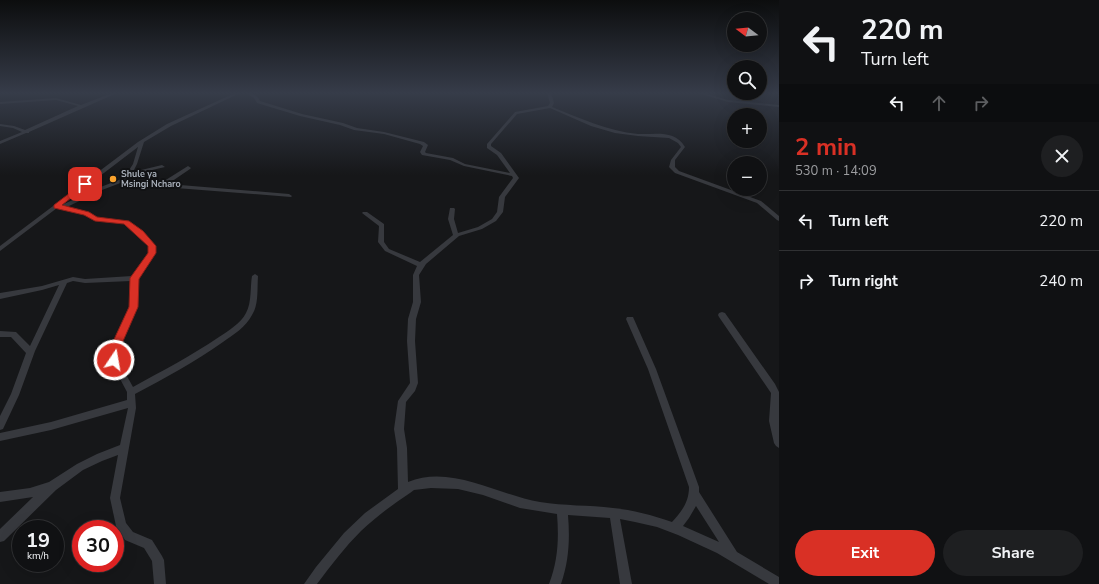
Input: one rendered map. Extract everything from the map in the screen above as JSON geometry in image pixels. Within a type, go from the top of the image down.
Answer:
[{"type":"street","points":[[0,143],[52,120]]},
{"type":"street","points":[[0,249],[58,207],[142,142],[179,120]]},
{"type":"street","points":[[324,120],[341,124],[356,130],[384,134],[425,144],[422,152],[424,154],[450,158],[464,165],[514,175]]},
{"type":"street","points":[[403,492],[402,448],[399,429],[402,401],[414,383],[411,341],[412,319],[417,302],[416,275],[421,265],[456,236],[480,228],[494,220],[500,212],[502,197],[516,178],[498,154],[489,147],[489,144],[510,120]]},
{"type":"street","points":[[578,120],[617,132],[637,135],[655,134],[670,137],[681,142],[683,147],[673,160],[672,167],[677,172],[752,198],[779,219]]},
{"type":"street","points":[[0,125],[14,127],[27,132]]},
{"type":"street","points":[[142,142],[126,183],[129,185],[243,191],[289,196]]},
{"type":"street","points":[[58,207],[128,177],[162,167]]},
{"type":"street","points":[[161,186],[188,168]]},
{"type":"street","points":[[58,207],[86,214],[95,219],[126,222],[140,233],[152,246],[152,253],[134,278],[133,307],[115,348],[114,360],[131,392],[132,403],[115,498],[121,526],[129,536],[148,544],[158,560],[160,584]]},
{"type":"street","points":[[452,209],[451,219],[456,236]]},
{"type":"street","points":[[365,213],[382,225],[381,242],[387,250],[421,265]]},
{"type":"street","points":[[131,392],[208,348],[245,320],[252,307],[255,276]]},
{"type":"street","points":[[0,296],[42,288],[73,279],[85,281],[134,278]]},
{"type":"street","points":[[0,426],[16,395],[31,352],[65,281]]},
{"type":"street","points":[[722,315],[772,387],[774,393],[774,421],[779,443]]},
{"type":"street","points":[[630,319],[652,369],[694,487],[695,495],[734,557]]},
{"type":"street","points":[[0,334],[13,334],[31,352]]},
{"type":"street","points":[[0,437],[51,426],[132,403]]},
{"type":"street","points":[[0,538],[52,486],[80,467],[100,457],[123,449]]},
{"type":"street","points":[[310,584],[332,553],[354,529],[413,485],[430,483],[455,484],[482,490],[518,503],[562,510],[614,513],[652,520],[673,528],[734,557],[779,584]]},
{"type":"street","points":[[0,497],[30,493],[52,486]]},
{"type":"street","points":[[673,528],[688,511],[695,495]]},
{"type":"street","points":[[555,584],[561,568],[564,550],[562,510]]},
{"type":"street","points":[[614,513],[626,584]]},
{"type":"place","name":"Shule ya Msingi Ncharo","points":[[113,179]]},
{"type":"route","points":[[85,184],[56,206],[65,210],[86,214],[95,219],[110,219],[126,222],[140,233],[152,246],[152,253],[134,278],[133,307],[115,348],[114,360]]}]
